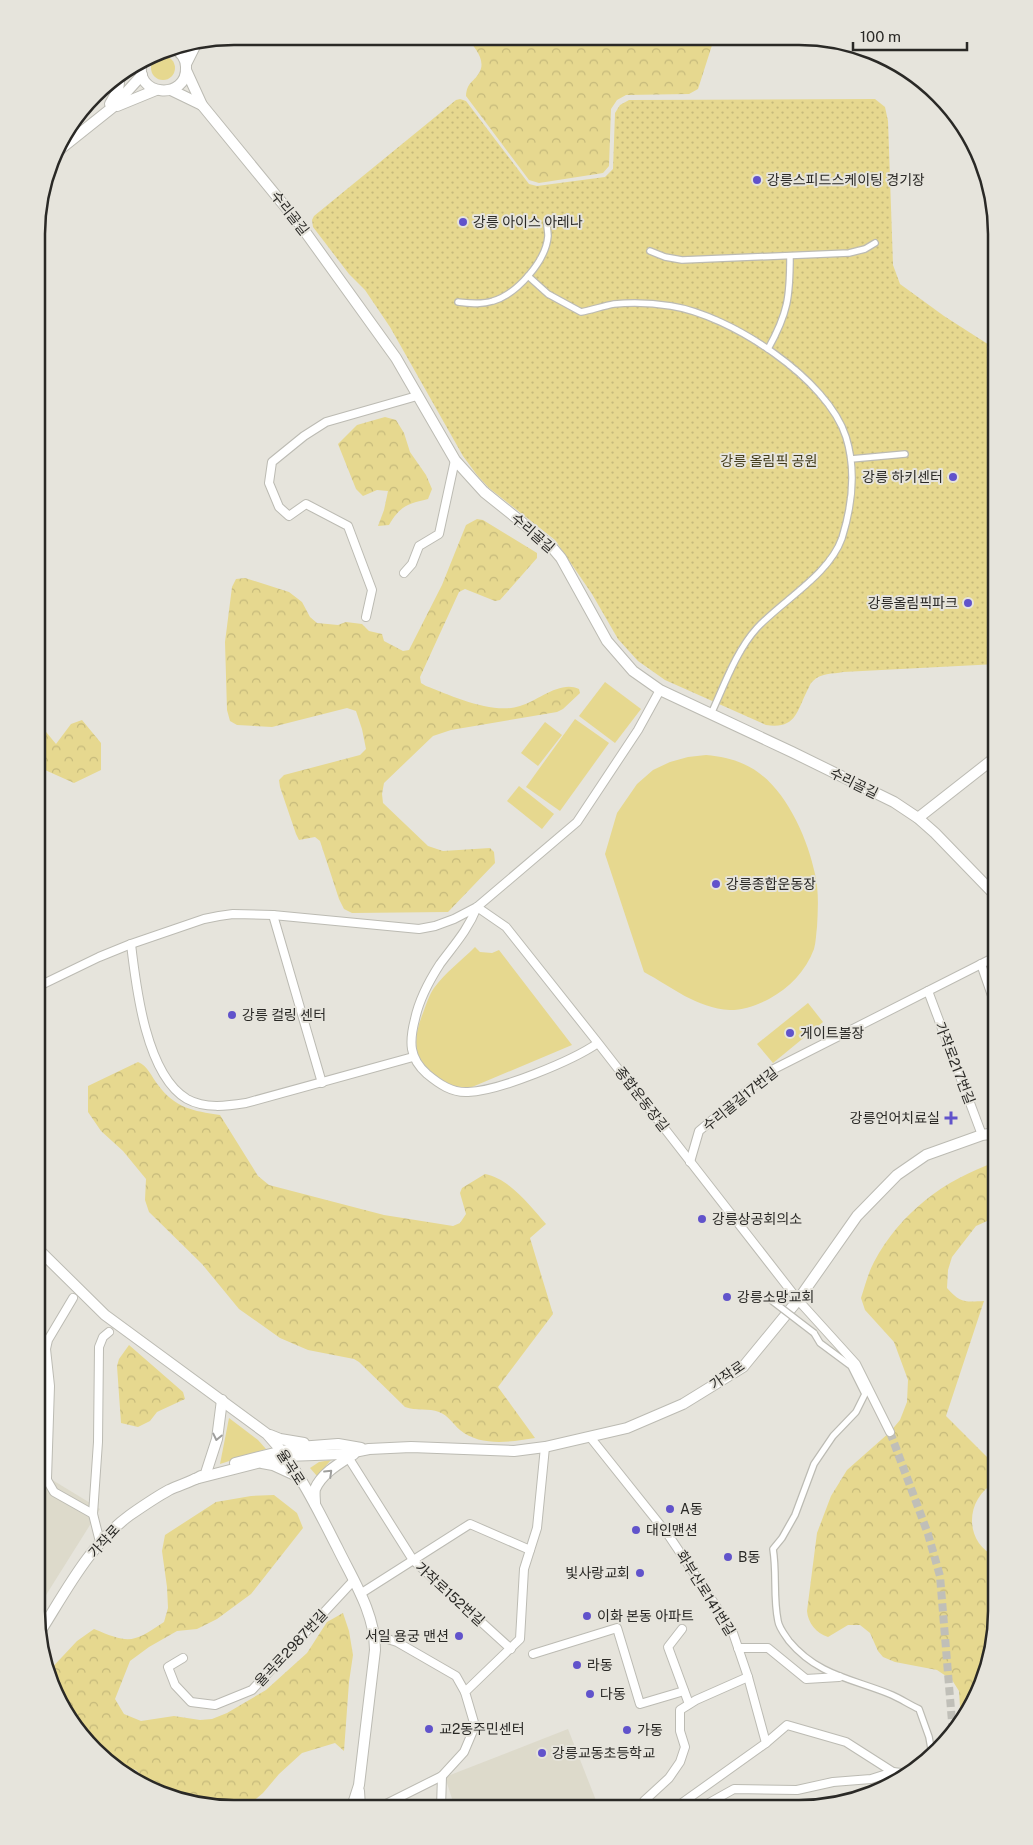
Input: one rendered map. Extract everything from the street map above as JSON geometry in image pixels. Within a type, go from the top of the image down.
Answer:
[{"type":"street","points":[[113,107],[156,90],[171,90],[179,85],[183,80],[194,50]]},
{"type":"street","name":"수리골길","points":[[179,53],[183,56],[202,105],[301,226],[396,358],[456,460],[484,492],[550,544],[561,558],[607,641],[633,671],[660,690],[894,802],[918,818],[988,889]]},
{"type":"street","points":[[140,69],[146,83],[156,90]]},
{"type":"street","points":[[68,143],[113,107],[138,71]]},
{"type":"street","points":[[105,114],[118,90],[119,84]]},
{"type":"street","name":"수리골길","points":[[171,90],[202,105]]},
{"type":"street","points":[[458,302],[474,304],[493,301],[513,290],[528,276],[541,256],[548,236],[546,224]]},
{"type":"street","points":[[650,251],[665,257],[682,260],[849,254],[865,249],[875,242]]},
{"type":"street","points":[[768,349],[780,327],[787,306],[790,282],[790,256]]},
{"type":"street","points":[[528,276],[548,294],[582,312],[615,304],[673,306],[704,314],[733,327],[768,349],[806,381],[826,401],[846,436],[851,459],[852,485],[841,539],[835,551],[809,581],[756,629],[741,652],[711,714]]},
{"type":"street","points":[[366,617],[372,590],[348,526],[306,504],[289,516],[279,506],[269,483],[272,462],[304,436],[326,422],[417,396]]},
{"type":"street","points":[[851,459],[905,454]]},
{"type":"street","points":[[404,573],[412,564],[419,546],[439,534],[456,460]]},
{"type":"street","points":[[45,983],[131,944],[204,919],[233,914],[273,915],[418,929],[454,920],[477,908],[579,819],[638,730],[660,690]]},
{"type":"street","points":[[918,818],[988,763]]},
{"type":"street","points":[[477,908],[463,936],[440,965],[420,1004],[412,1034],[411,1048],[413,1057],[425,1072],[445,1087],[468,1092],[510,1083],[585,1052],[598,1042]]},
{"type":"street","name":"종합운동장길","points":[[477,908],[506,927],[598,1042],[798,1300],[856,1364],[890,1432]]},
{"type":"street","points":[[273,915],[322,1083]]},
{"type":"street","points":[[131,944],[139,1003],[146,1029],[164,1074],[175,1090],[188,1099],[208,1106],[246,1103],[413,1057]]},
{"type":"street","name":"수리골길17번길","points":[[690,1162],[699,1131],[772,1070],[988,960]]},
{"type":"street","points":[[981,964],[988,985]]},
{"type":"street","name":"가작로217번길","points":[[928,991],[982,1134]]},
{"type":"street","name":"가작로","points":[[195,1479],[261,1463],[283,1453],[344,1454],[364,1450],[411,1448],[514,1451],[545,1447],[627,1428],[683,1404],[743,1366],[798,1300],[857,1216],[897,1175],[926,1156],[982,1134],[988,1134]]},
{"type":"street","name":"율곡로","points":[[45,1256],[105,1316],[267,1434],[283,1453],[315,1505],[354,1580],[370,1615],[375,1635],[375,1657],[359,1785],[360,1800]]},
{"type":"street","points":[[73,1298],[48,1340],[46,1349],[50,1386],[47,1478],[48,1484],[54,1492],[93,1514]]},
{"type":"street","points":[[771,1300],[814,1333],[820,1343],[851,1366],[865,1394],[856,1412],[833,1436],[814,1464],[795,1515],[782,1538],[773,1549],[776,1566],[778,1623],[796,1650],[820,1668],[838,1677],[892,1695],[919,1709],[931,1747]]},
{"type":"street","points":[[100,1542],[93,1514],[98,1442],[99,1347],[103,1337],[109,1332]]},
{"type":"street","points":[[206,1473],[217,1439],[222,1400]]},
{"type":"street","points":[[267,1434],[300,1443],[338,1444]]},
{"type":"street","name":"화부산로141번길","points":[[590,1437],[669,1536],[732,1630],[748,1677],[766,1742]]},
{"type":"street","name":"가작로","points":[[45,1624],[76,1575],[100,1542],[130,1515],[170,1490],[213,1469],[283,1453],[338,1444],[364,1450]]},
{"type":"street","points":[[464,1692],[520,1639],[524,1569],[537,1528],[545,1447]]},
{"type":"street","points":[[315,1505],[314,1490],[319,1483],[332,1469],[364,1450]]},
{"type":"street","name":"가작로152번길","points":[[348,1458],[413,1560],[510,1649]]},
{"type":"street","points":[[261,1463],[273,1465],[297,1476]]},
{"type":"street","points":[[360,1594],[470,1524],[530,1550]]},
{"type":"street","name":"율곡로2987번길","points":[[183,1658],[168,1667],[175,1685],[191,1702],[215,1705],[252,1690],[354,1580]]},
{"type":"street","points":[[533,1654],[618,1628],[640,1704],[684,1691]]},
{"type":"street","points":[[682,1628],[668,1647],[689,1704]]},
{"type":"street","points":[[375,1635],[397,1642],[456,1676],[464,1692],[475,1726],[464,1752],[442,1776],[394,1800]]},
{"type":"street","points":[[738,1648],[768,1648],[806,1679],[838,1677]]},
{"type":"street","points":[[645,1800],[669,1778],[680,1762],[685,1747],[680,1731],[680,1710],[748,1677]]},
{"type":"street","points":[[687,1800],[787,1725],[846,1742],[892,1772]]},
{"type":"street","points":[[714,1800],[734,1789],[797,1790],[833,1782],[871,1779],[892,1772],[897,1773]]},
{"type":"street","points":[[441,1800],[442,1776]]},
{"type":"street","name":"율곡로","points":[[354,1800],[359,1785]]},
{"type":"shaded area","points":[[45,1475],[100,1509],[45,1597]]},
{"type":"shaded area","name":"강릉교동초등학교","points":[[568,1729],[596,1800],[452,1800],[445,1777]]},
{"type":"green space","points":[[472,45],[712,45],[698,89],[689,94],[626,95],[617,100],[611,109],[609,166],[603,173],[539,183],[529,180],[466,96],[468,88],[481,68],[481,59]]},
{"type":"green space","points":[[167,57],[172,59],[175,68],[172,77],[163,80],[154,77],[151,68],[152,63]]},
{"type":"green space","name":"강릉 올림픽 공원","points":[[875,99],[885,107],[888,121],[893,265],[900,284],[944,316],[988,344],[988,664],[843,672],[823,675],[811,683],[793,718],[783,725],[776,726],[766,725],[665,680],[638,661],[618,639],[592,594],[555,540],[489,488],[477,475],[463,456],[390,327],[365,290],[349,274],[313,227],[312,220],[314,216],[456,100],[466,101],[529,184],[537,186],[605,177],[613,169],[615,113],[620,105],[629,100]]},
{"type":"green space","points":[[385,417],[396,420],[404,433],[410,452],[426,475],[432,489],[428,499],[405,507],[389,525],[378,526],[388,491],[377,490],[363,496],[356,489],[338,444],[357,425]]},
{"type":"green space","points":[[477,519],[483,520],[537,553],[537,558],[500,600],[495,601],[465,589],[459,592],[420,677],[421,683],[460,699],[498,708],[520,706],[564,687],[579,689],[580,693],[563,709],[557,712],[451,730],[433,736],[384,783],[383,803],[428,846],[443,851],[490,848],[494,852],[495,863],[448,912],[352,913],[344,909],[339,899],[320,841],[315,837],[299,840],[279,780],[284,775],[360,755],[366,749],[356,711],[347,708],[272,727],[237,725],[230,721],[227,710],[225,642],[232,587],[236,579],[245,578],[289,592],[302,602],[310,617],[317,623],[338,625],[346,622],[362,624],[369,631],[382,634],[384,641],[403,651],[409,650],[442,585],[466,525]]},
{"type":"green space","points":[[605,682],[641,709],[615,743],[579,716]]},
{"type":"green space","points":[[575,719],[609,743],[560,811],[526,787]]},
{"type":"green space","points":[[82,720],[101,743],[101,770],[74,783],[45,770],[45,731],[56,744],[71,724]]},
{"type":"green space","points":[[545,722],[562,735],[538,766],[521,753]]},
{"type":"green space","name":"강릉종합운동장","points":[[706,755],[727,758],[747,765],[759,773],[779,793],[788,805],[802,833],[812,861],[817,887],[816,941],[811,957],[802,972],[790,984],[769,999],[735,1010],[718,1008],[695,1001],[644,972],[605,854],[617,813],[637,784],[653,770],[670,762]]},
{"type":"green space","points":[[519,786],[554,814],[542,829],[507,801]]},
{"type":"green space","points":[[475,947],[480,952],[492,953],[499,950],[572,1045],[465,1090],[439,1078],[429,1071],[422,1063],[416,1042],[418,1028],[432,991],[438,982]]},
{"type":"green space","name":"게이트볼장","points":[[808,1003],[823,1022],[773,1063],[757,1044]]},
{"type":"green space","points":[[138,1062],[147,1069],[164,1093],[178,1104],[193,1110],[220,1115],[258,1176],[269,1185],[384,1215],[453,1226],[460,1223],[466,1214],[460,1193],[462,1188],[485,1174],[503,1181],[519,1194],[546,1224],[530,1238],[553,1314],[498,1387],[535,1438],[496,1442],[477,1439],[460,1430],[442,1413],[405,1407],[354,1359],[308,1350],[280,1338],[239,1309],[202,1264],[149,1212],[145,1200],[146,1179],[123,1151],[101,1131],[88,1112],[88,1086]]},
{"type":"green space","points":[[988,1165],[988,1221],[976,1226],[952,1257],[948,1270],[947,1288],[959,1299],[984,1301],[946,1416],[988,1458],[988,1488],[978,1498],[972,1520],[973,1531],[978,1541],[988,1552],[988,1624],[982,1660],[974,1684],[959,1712],[959,1691],[952,1680],[937,1670],[895,1662],[883,1657],[878,1651],[870,1633],[860,1625],[848,1625],[828,1637],[816,1630],[811,1623],[807,1611],[817,1533],[831,1496],[847,1470],[890,1432],[900,1420],[907,1402],[908,1380],[894,1342],[865,1310],[861,1298],[870,1271],[885,1244],[911,1213],[942,1188]]},
{"type":"green space","points":[[129,1345],[183,1392],[185,1399],[157,1412],[150,1421],[138,1427],[121,1423],[117,1366],[119,1359]]},
{"type":"green space","points":[[229,1418],[258,1440],[266,1449],[220,1464]]},
{"type":"green space","points":[[331,1460],[317,1476],[310,1468],[319,1462]]},
{"type":"green space","points":[[274,1495],[297,1513],[303,1528],[251,1594],[217,1619],[197,1629],[177,1631],[149,1647],[130,1661],[115,1699],[124,1714],[141,1721],[174,1716],[200,1720],[212,1719],[227,1713],[266,1690],[307,1653],[327,1622],[343,1613],[349,1631],[353,1655],[344,1751],[335,1743],[302,1753],[254,1800],[221,1800],[185,1794],[161,1786],[142,1777],[136,1770],[119,1761],[100,1745],[70,1706],[53,1666],[77,1641],[94,1629],[116,1637],[131,1639],[145,1634],[164,1622],[168,1608],[162,1551],[165,1535],[216,1502],[251,1496]]},
{"type":"tunnel","points":[[890,1432],[928,1534],[940,1576],[952,1722]]},
{"type":"place","name":"강릉스피드스케이팅 경기장","points":[[757,180]]},
{"type":"place","name":"강릉 아이스 아레나","points":[[463,222]]},
{"type":"place","name":"강릉 하키센터","points":[[953,477]]},
{"type":"place","name":"강릉올림픽파크","points":[[968,603]]},
{"type":"place","name":"강릉종합운동장","points":[[716,884]]},
{"type":"place","name":"강릉 컬링 센터","points":[[232,1015]]},
{"type":"place","name":"게이트볼장","points":[[790,1033]]},
{"type":"place","name":"강릉언어치료실","points":[[951,1118]]},
{"type":"place","name":"강릉상공회의소","points":[[702,1219]]},
{"type":"place","name":"강릉소망교회","points":[[727,1297]]},
{"type":"place","name":"A동","points":[[670,1509]]},
{"type":"place","name":"대인맨션","points":[[636,1530]]},
{"type":"place","name":"B동","points":[[728,1557]]},
{"type":"place","name":"빛사랑교회","points":[[640,1573]]},
{"type":"place","name":"이화 본동 아파트","points":[[587,1616]]},
{"type":"place","name":"서일 용궁 맨션","points":[[459,1636]]},
{"type":"place","name":"라동","points":[[577,1665]]},
{"type":"place","name":"다동","points":[[590,1694]]},
{"type":"place","name":"교2동주민센터","points":[[429,1729]]},
{"type":"place","name":"가동","points":[[627,1730]]},
{"type":"place","name":"강릉교동초등학교","points":[[542,1753]]}]
